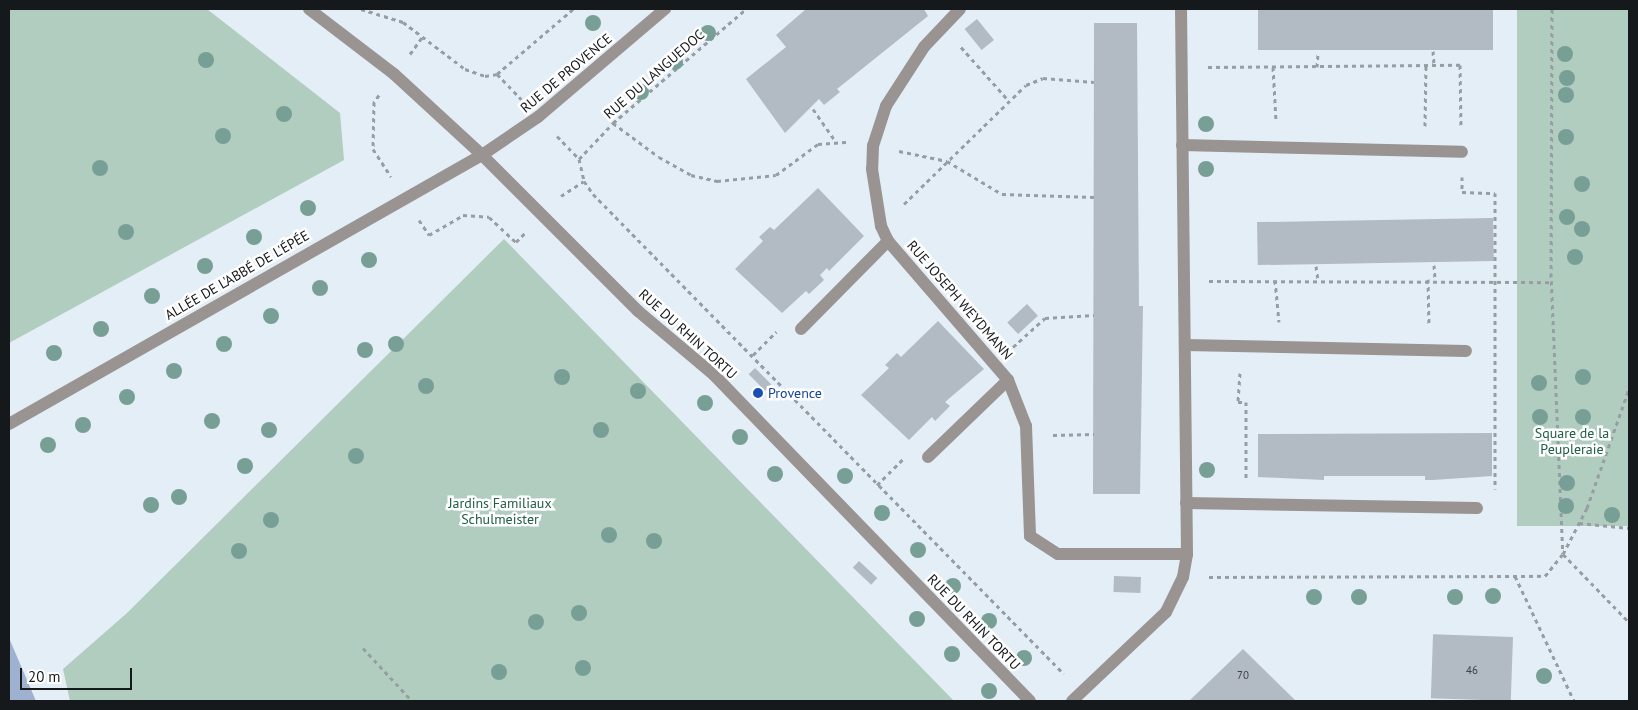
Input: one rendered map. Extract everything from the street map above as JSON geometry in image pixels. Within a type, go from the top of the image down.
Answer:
[{"type":"street","name":"RUE DU RHIN TORTU","points":[[309,9],[394,74],[482,155],[638,311],[714,375],[1030,701]]},
{"type":"street","name":"RUE DE PROVENCE","points":[[482,155],[538,117],[665,9]]},
{"type":"street","name":"RUE JOSEPH WEYDMANN","points":[[960,9],[942,26],[890,97],[873,146],[871,188],[881,226],[888,241],[1008,380],[1026,426],[1030,536],[1040,546],[1058,554],[1187,554]]},
{"type":"street","points":[[1072,701],[1084,693],[1166,612],[1183,577],[1187,554],[1181,9]]},
{"type":"street","points":[[1182,145],[1462,152]]},
{"type":"street","name":"ALLÉE DE L'ABBÉ DE L'ÉPÉE","points":[[9,424],[482,155]]},
{"type":"street","points":[[801,329],[888,241]]},
{"type":"street","points":[[1185,345],[1466,351]]},
{"type":"street","points":[[928,457],[1008,380]]},
{"type":"street","points":[[1186,503],[1477,508]]},
{"type":"path","points":[[361,9],[403,22],[466,68],[485,76],[497,74],[573,9]]},
{"type":"path","name":"RUE DU LANGUEDOC","points":[[579,159],[613,123],[746,9]]},
{"type":"path","points":[[1552,9],[1551,282],[1563,554],[1629,622]]},
{"type":"path","points":[[942,26],[1008,101]]},
{"type":"path","points":[[410,54],[423,36]]},
{"type":"path","points":[[1433,51],[1434,64]]},
{"type":"path","points":[[1317,66],[1318,53]]},
{"type":"path","points":[[1425,150],[1426,64]]},
{"type":"path","points":[[1182,67],[1460,65],[1462,192],[1495,193],[1495,491],[1478,491],[1477,508]]},
{"type":"path","points":[[1273,67],[1277,147]]},
{"type":"path","points":[[497,74],[517,95]]},
{"type":"path","points":[[881,226],[1026,85],[1043,78],[1094,82]]},
{"type":"path","points":[[374,102],[373,149],[382,163]]},
{"type":"path","points":[[813,109],[835,140]]},
{"type":"path","points":[[565,144],[579,159],[584,181],[566,192]]},
{"type":"path","name":"RUE DU RHIN TORTU","points":[[584,181],[1084,693]]},
{"type":"path","points":[[420,220],[430,235],[463,215],[489,217],[516,242]]},
{"type":"path","points":[[1434,265],[1435,280]]},
{"type":"path","points":[[1316,266],[1318,280]]},
{"type":"path","points":[[1428,279],[1430,350]]},
{"type":"path","points":[[1184,281],[1495,279],[1551,282]]},
{"type":"path","points":[[1275,280],[1280,347]]},
{"type":"path","points":[[753,355],[781,327]]},
{"type":"path","points":[[1241,346],[1238,402],[1246,402],[1246,504]]},
{"type":"path","points":[[1183,577],[1545,576],[1563,554],[1579,523],[1629,389]]},
{"type":"path","points":[[1042,435],[1094,434]]},
{"type":"path","points":[[1579,523],[1629,528]]},
{"type":"path","points":[[1516,576],[1574,701]]},
{"type":"path","points":[[363,648],[412,701]]},
{"type":"green space","points":[[9,9],[207,9],[340,113],[344,160],[9,343]]},
{"type":"green space","name":"Square de la Peupleraie","points":[[1517,9],[1629,9],[1629,526],[1517,526]]},
{"type":"green space","name":"Jardins Familiaux Schulmeister","points":[[504,239],[954,701],[70,701],[63,669],[127,613]]},
{"type":"water","points":[[9,638],[36,701],[9,701]]},
{"type":"building","points":[[806,9],[924,9],[928,16],[837,89],[840,92],[824,105],[819,99],[785,133],[746,79],[786,47],[776,35]]},
{"type":"building","points":[[1258,9],[1493,9],[1493,50],[1258,50]]},
{"type":"building","points":[[977,19],[994,40],[982,50],[965,29]]},
{"type":"building","points":[[1094,23],[1137,23],[1139,306],[1143,306],[1140,494],[1093,494]]},
{"type":"building","points":[[818,188],[864,236],[829,271],[827,268],[820,275],[824,280],[809,294],[806,291],[782,313],[735,269],[763,241],[759,237],[770,227],[774,230]]},
{"type":"building","points":[[1493,218],[1494,261],[1258,265],[1257,222]]},
{"type":"building","points":[[1027,304],[1038,316],[1018,334],[1007,322]]},
{"type":"building","points":[[938,321],[984,369],[945,402],[950,406],[935,421],[932,417],[909,440],[861,395],[889,368],[885,365],[897,353],[901,357]]},
{"type":"building","points":[[755,368],[771,384],[765,391],[749,374]]},
{"type":"building","points":[[1492,433],[1492,476],[1433,480],[1425,480],[1425,476],[1324,476],[1324,480],[1258,477],[1258,434]]},
{"type":"building","points":[[859,561],[877,578],[871,585],[853,568]]},
{"type":"building","points":[[1114,576],[1141,577],[1140,593],[1113,592]]},
{"type":"building","points":[[1433,634],[1513,637],[1511,701],[1431,698]]},
{"type":"building","points":[[1243,649],[1296,701],[1189,701]]},
{"type":"place","name":"Provence","points":[[758,393]]}]
